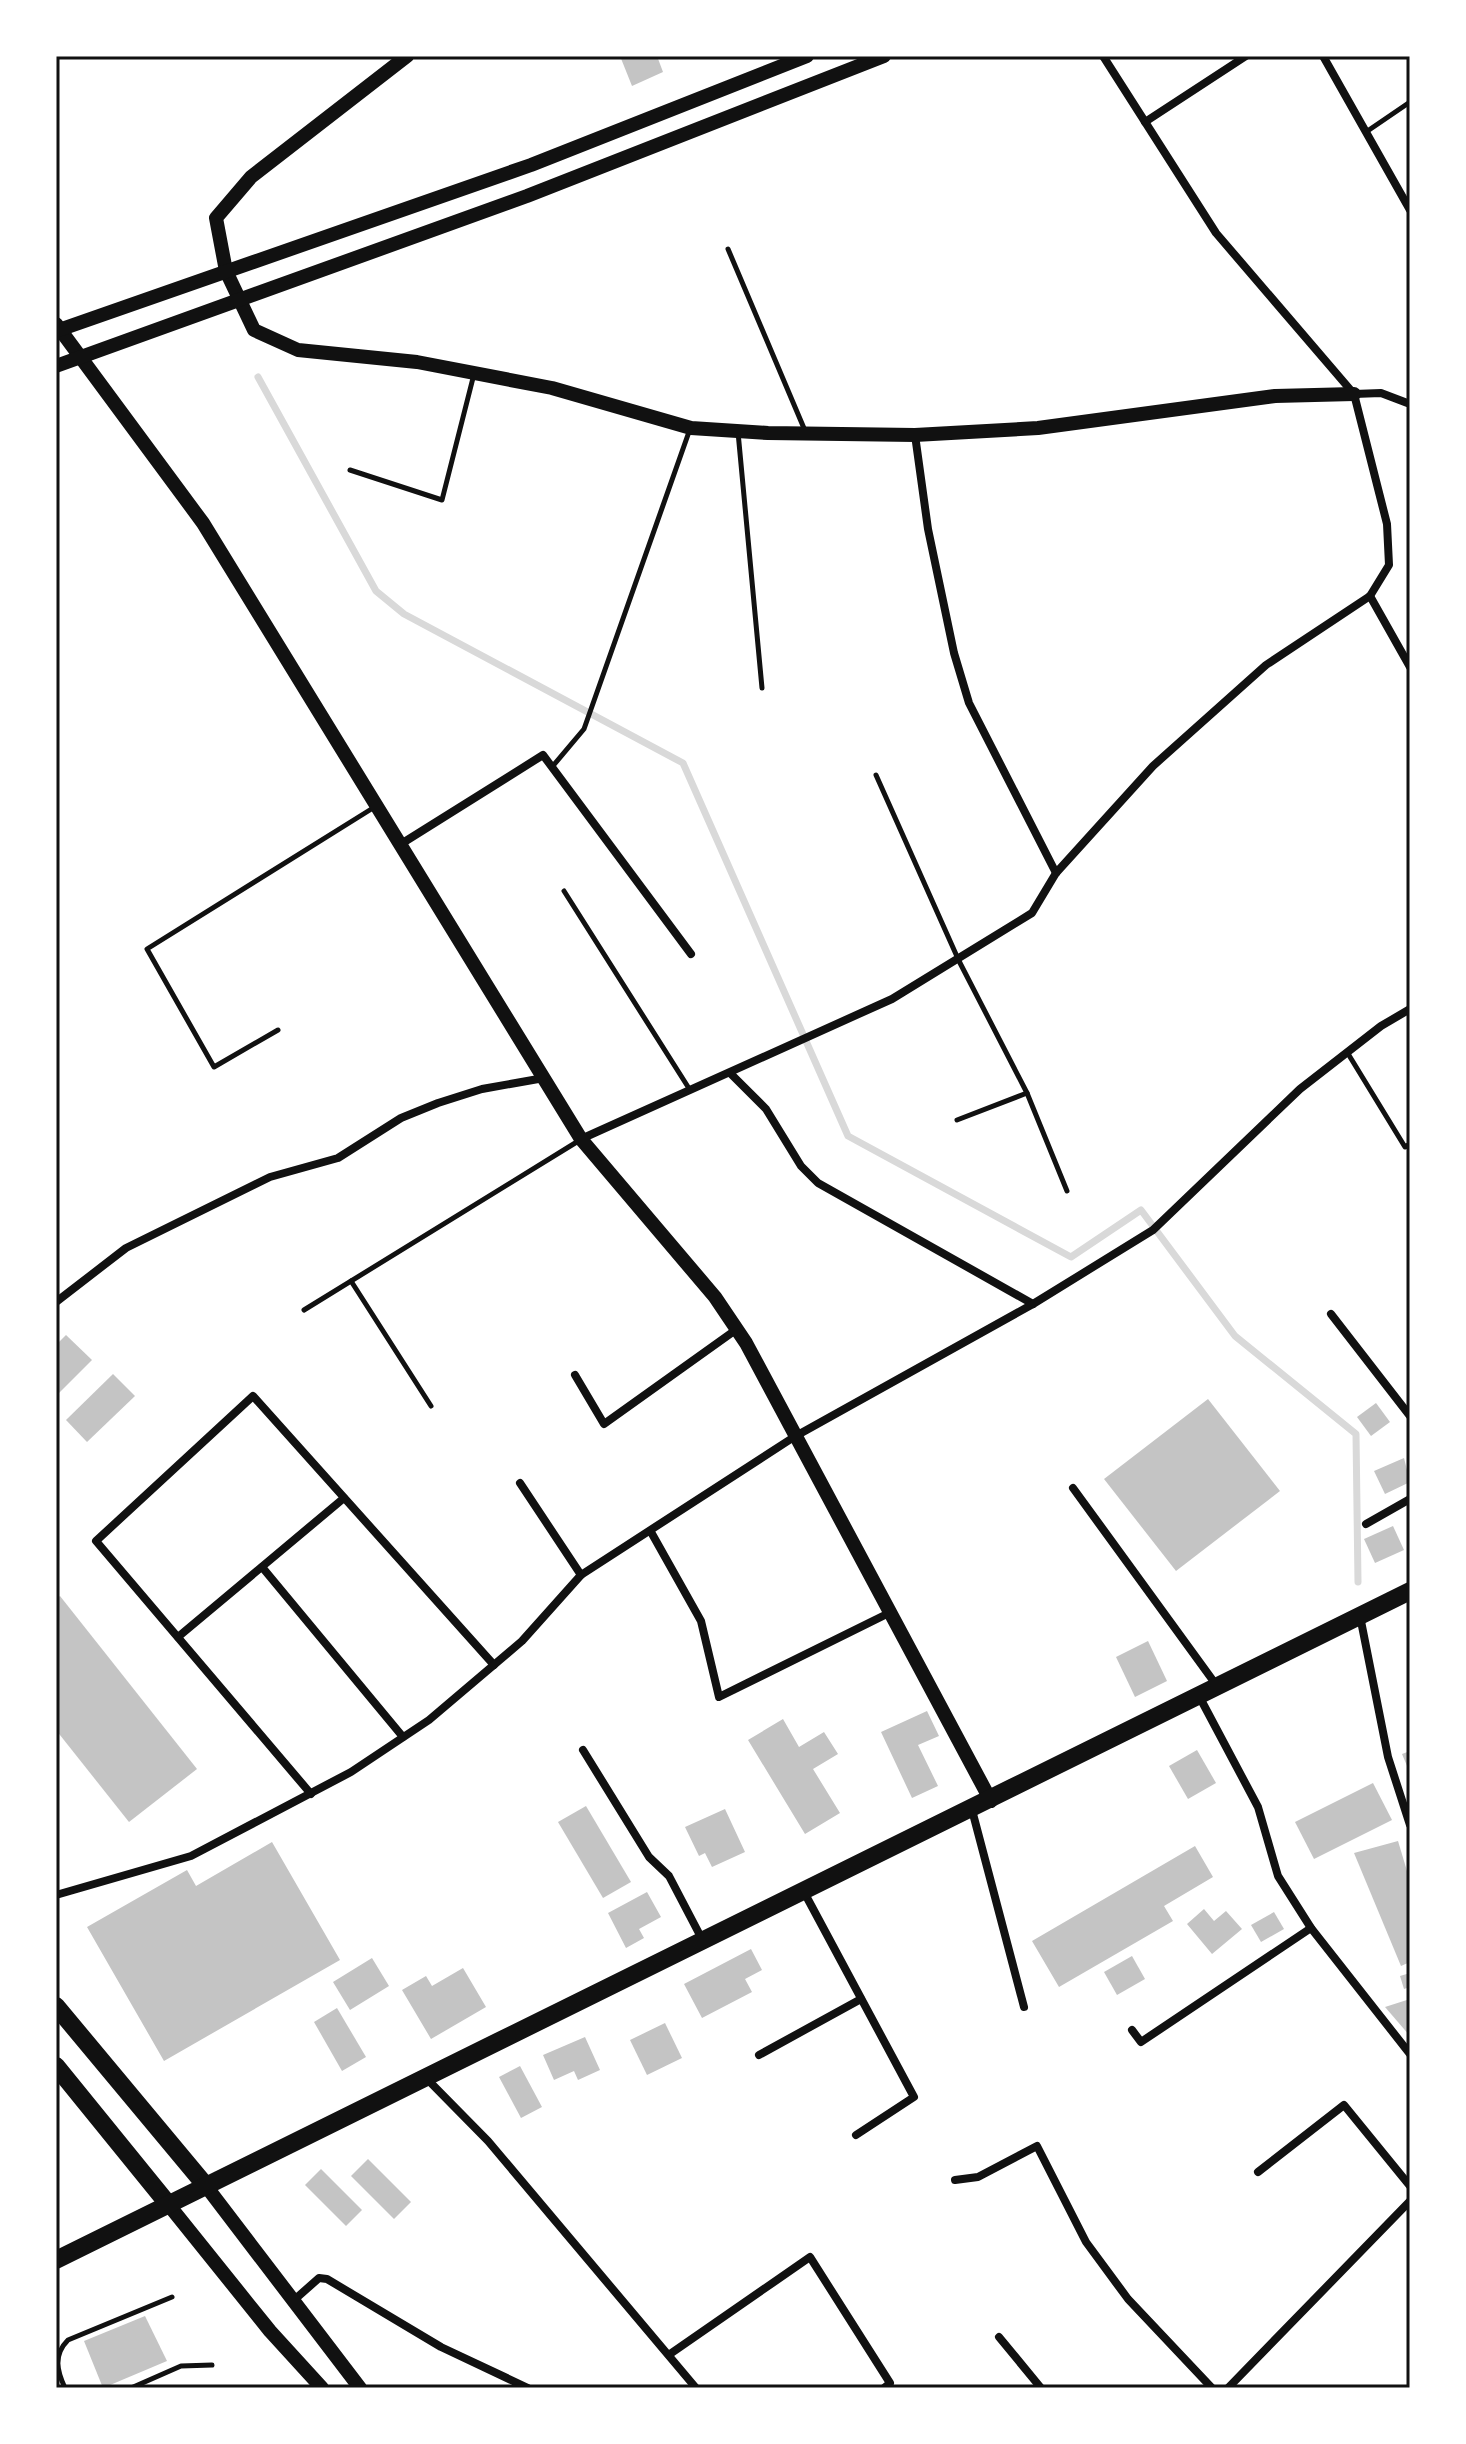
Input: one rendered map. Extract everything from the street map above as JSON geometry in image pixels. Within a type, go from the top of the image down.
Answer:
[{"type":"highway","points":[[56,2260],[991,1801],[1410,1591]]},
{"type":"highway","points":[[56,2006],[206,2186]]},
{"type":"highway","points":[[56,2066],[168,2204]]},
{"type":"street","points":[[807,56],[531,165],[57,328],[82,356],[203,523],[581,1139],[715,1297],[737,1329],[991,1801]]},
{"type":"street","points":[[56,366],[527,196],[884,56]]},
{"type":"street","points":[[581,1139],[892,999],[959,961],[1032,913],[1056,873],[1153,766],[1254,675],[1370,596],[1389,565],[1387,524],[1354,394],[1216,233],[1103,56]]},
{"type":"street","points":[[1145,122],[1246,56]]},
{"type":"street","points":[[1323,56],[1410,210]]},
{"type":"street","points":[[398,58],[251,177],[216,218],[226,271],[254,330],[298,350],[417,362],[552,388],[691,428],[738,431],[915,435],[1038,428],[1275,396],[1381,393],[1410,404]]},
{"type":"street","points":[[915,435],[928,529],[954,653],[969,703],[1056,873]]},
{"type":"street","points":[[1370,596],[1410,667]]},
{"type":"street","points":[[401,844],[543,755],[691,954]]},
{"type":"street","points":[[56,1895],[191,1856],[311,1794],[429,1720],[522,1641],[581,1575],[794,1437],[1033,1304],[1153,1230],[1300,1089],[1410,1009]]},
{"type":"street","points":[[730,1073],[766,1109],[801,1166],[818,1183],[1033,1304]]},
{"type":"street","points":[[56,1302],[126,1248],[270,1177],[338,1158],[401,1118],[438,1103],[482,1089],[544,1078]]},
{"type":"street","points":[[1331,1314],[1410,1416]]},
{"type":"street","points":[[575,1375],[604,1424],[737,1329]]},
{"type":"street","points":[[311,1794],[96,1541],[253,1396],[494,1665]]},
{"type":"street","points":[[520,1483],[581,1575]]},
{"type":"street","points":[[1073,1488],[1217,1687]]},
{"type":"street","points":[[178,1637],[344,1498]]},
{"type":"street","points":[[1366,1524],[1410,1499]]},
{"type":"street","points":[[651,1532],[701,1621],[719,1697],[891,1612]]},
{"type":"street","points":[[262,1567],[403,1737]]},
{"type":"street","points":[[1360,1615],[1388,1757],[1410,1825]]},
{"type":"street","points":[[1199,1696],[1258,1807],[1278,1876],[1311,1928],[1410,2054]]},
{"type":"street","points":[[583,1750],[649,1857],[669,1876],[703,1941]]},
{"type":"street","points":[[972,1810],[1024,2007]]},
{"type":"street","points":[[804,1892],[914,2097],[856,2135]]},
{"type":"street","points":[[1132,2030],[1141,2042],[1311,1928]]},
{"type":"street","points":[[759,2055],[861,1999]]},
{"type":"street","points":[[425,2078],[488,2141],[696,2388]]},
{"type":"street","points":[[1258,2172],[1344,2105],[1410,2186]]},
{"type":"street","points":[[955,2180],[978,2177],[1037,2146],[1086,2242],[1128,2299],[1212,2388]]},
{"type":"street","points":[[206,2186],[360,2388]]},
{"type":"street","points":[[1228,2388],[1410,2201]]},
{"type":"street","points":[[168,2204],[270,2331],[322,2388]]},
{"type":"street","points":[[670,2354],[810,2257],[890,2383],[884,2388]]},
{"type":"street","points":[[293,2301],[319,2278],[327,2279],[441,2347],[528,2388]]},
{"type":"street","points":[[999,2337],[1041,2388]]},
{"type":"lane","points":[[1366,132],[1410,102]]},
{"type":"lane","points":[[728,249],[806,433]]},
{"type":"lane","points":[[350,470],[442,500],[475,373]]},
{"type":"lane","points":[[552,767],[584,729],[691,428]]},
{"type":"lane","points":[[738,431],[762,688]]},
{"type":"lane","points":[[876,775],[959,961],[1027,1093],[1067,1191]]},
{"type":"lane","points":[[278,1030],[214,1067],[147,949],[377,805]]},
{"type":"lane","points":[[564,891],[691,1091]]},
{"type":"lane","points":[[1347,1052],[1405,1147],[1410,1144]]},
{"type":"lane","points":[[957,1120],[1027,1093]]},
{"type":"lane","points":[[304,1310],[581,1139]]},
{"type":"lane","points":[[351,1281],[431,1406]]},
{"type":"lane","points":[[65,2388],[57,2371],[61,2347],[68,2340],[172,2297]]},
{"type":"lane","points":[[131,2388],[181,2366],[212,2365]]},
{"type":"building","points":[[620,56],[657,56],[663,72],[632,86]]},
{"type":"building","points":[[66,1335],[92,1360],[56,1396],[56,1345]]},
{"type":"building","points":[[113,1374],[135,1396],[87,1442],[66,1420]]},
{"type":"building","points":[[1208,1399],[1280,1491],[1176,1571],[1104,1479]]},
{"type":"building","points":[[1376,1403],[1390,1422],[1371,1436],[1357,1417]]},
{"type":"building","points":[[1404,1458],[1410,1482],[1385,1494],[1374,1471]]},
{"type":"building","points":[[1393,1526],[1404,1550],[1375,1563],[1364,1539]]},
{"type":"building","points":[[60,1596],[197,1769],[129,1822],[56,1730],[56,1599]]},
{"type":"building","points":[[1148,1641],[1167,1681],[1135,1697],[1116,1657]]},
{"type":"building","points":[[927,1711],[939,1736],[918,1745],[938,1786],[912,1798],[881,1732]]},
{"type":"building","points":[[783,1719],[799,1747],[824,1732],[838,1754],[813,1769],[840,1813],[805,1834],[748,1740]]},
{"type":"building","points":[[1197,1750],[1216,1783],[1188,1799],[1169,1766]]},
{"type":"building","points":[[1410,1751],[1410,1773],[1402,1754]]},
{"type":"building","points":[[1373,1783],[1392,1820],[1314,1859],[1295,1822]]},
{"type":"building","points":[[586,1806],[631,1882],[603,1898],[558,1822]]},
{"type":"building","points":[[725,1809],[745,1852],[712,1867],[705,1853],[699,1856],[685,1827]]},
{"type":"building","points":[[1398,1841],[1410,1881],[1410,1962],[1401,1966],[1354,1853]]},
{"type":"building","points":[[272,1842],[340,1960],[164,2061],[87,1927],[187,1870],[196,1886]]},
{"type":"building","points":[[1195,1846],[1213,1877],[1164,1906],[1173,1921],[1059,1987],[1032,1941]]},
{"type":"building","points":[[647,1892],[661,1917],[639,1929],[644,1938],[626,1948],[608,1913]]},
{"type":"building","points":[[1204,1909],[1214,1921],[1226,1911],[1242,1929],[1212,1954],[1187,1924]]},
{"type":"building","points":[[1274,1912],[1284,1929],[1261,1942],[1251,1925]]},
{"type":"building","points":[[751,1949],[762,1970],[745,1979],[752,1992],[702,2018],[684,1984]]},
{"type":"building","points":[[1132,1956],[1145,1979],[1117,1995],[1104,1972]]},
{"type":"building","points":[[372,1958],[389,1986],[350,2010],[333,1982]]},
{"type":"building","points":[[463,1968],[486,2007],[431,2039],[402,1990],[426,1976],[432,1986]]},
{"type":"building","points":[[1410,1973],[1410,1987],[1404,1989],[1400,1976]]},
{"type":"building","points":[[1410,1999],[1410,2036],[1385,2007]]},
{"type":"building","points":[[337,2008],[366,2057],[342,2071],[314,2022]]},
{"type":"building","points":[[665,2023],[682,2058],[647,2075],[630,2040]]},
{"type":"building","points":[[585,2037],[600,2070],[578,2080],[574,2071],[554,2080],[543,2055]]},
{"type":"building","points":[[520,2066],[542,2107],[521,2118],[499,2077]]},
{"type":"building","points":[[368,2159],[411,2202],[394,2219],[351,2176]]},
{"type":"building","points":[[321,2169],[362,2210],[346,2226],[305,2185]]},
{"type":"building","points":[[145,2316],[167,2361],[103,2388],[84,2341]]},
{"type":"waterway","points":[[258,377],[376,591],[404,614],[683,763],[848,1136],[1071,1257],[1141,1210],[1235,1336],[1356,1434],[1358,1582]]}]
